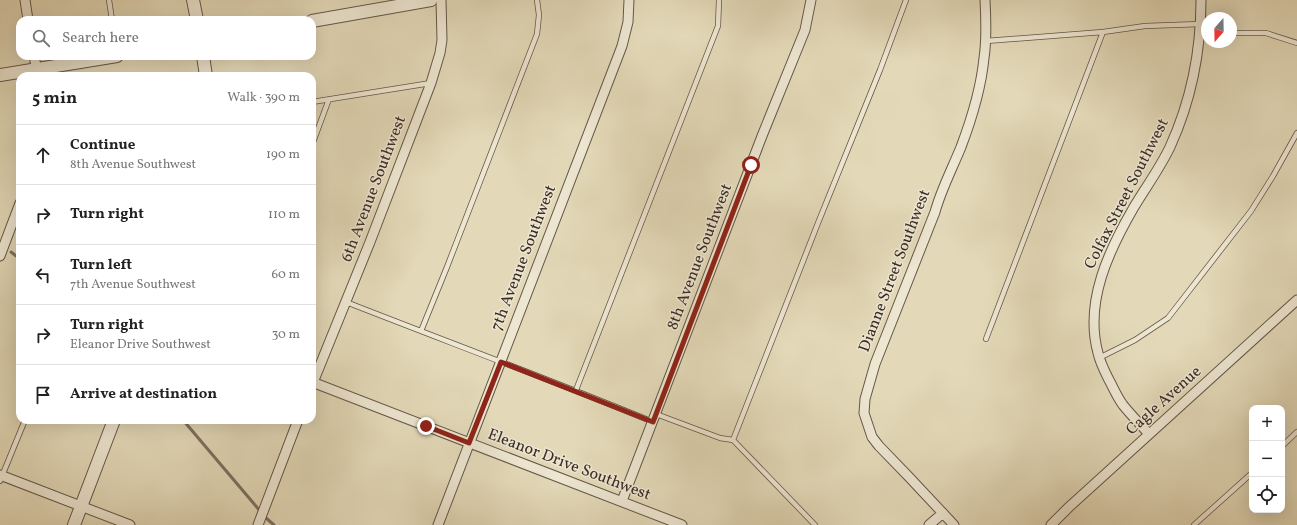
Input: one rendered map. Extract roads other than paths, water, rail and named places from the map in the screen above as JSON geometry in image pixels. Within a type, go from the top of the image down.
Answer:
[{"type":"street","points":[[25,0],[27,16]]},
{"type":"street","points":[[194,0],[196,16]]},
{"type":"street","points":[[316,20],[430,0]]},
{"type":"street","name":"6th Avenue Southwest","points":[[316,373],[370,242],[431,83],[440,53],[442,40],[441,0]]},
{"type":"street","name":"7th Avenue Southwest","points":[[438,525],[622,46],[628,22],[629,0]]},
{"type":"street","name":"8th Avenue Southwest","points":[[622,502],[804,30],[811,0]]},
{"type":"street","name":"Dianne Street Southwest","points":[[954,525],[879,446],[872,437],[864,413],[865,399],[875,364],[930,226],[976,103],[981,80],[985,41],[985,0]]},
{"type":"street","name":"Colfax Street Southwest","points":[[1201,0],[1201,12]]},
{"type":"street","name":"Colfax Street Southwest","points":[[1149,434],[1116,394],[1099,358],[1094,328],[1095,305],[1099,282],[1112,249],[1162,161],[1179,126],[1201,46]]},
{"type":"street","points":[[35,60],[37,72]]},
{"type":"street","points":[[42,72],[98,60]]},
{"type":"street","points":[[204,60],[205,72]]},
{"type":"street","points":[[0,76],[16,75]]},
{"type":"street","points":[[0,256],[16,214]]},
{"type":"street","name":"Cagle Avenue","points":[[1052,525],[1149,434],[1297,300]]},
{"type":"street","name":"Eleanor Drive Southwest","points":[[316,385],[682,525]]},
{"type":"street","points":[[74,525],[112,424]]},
{"type":"street","points":[[258,525],[296,424]]},
{"type":"street","points":[[1,478],[130,525]]},
{"type":"street","points":[[929,525],[943,513]]},
{"type":"lane","points":[[109,0],[111,16]]},
{"type":"lane","points":[[421,331],[537,34],[539,15],[537,0]]},
{"type":"lane","points":[[576,390],[718,26],[719,0]]},
{"type":"lane","points":[[733,440],[880,70],[906,0]]},
{"type":"lane","points":[[985,41],[1103,32],[1145,26],[1201,24]]},
{"type":"lane","points":[[986,339],[1103,32]]},
{"type":"lane","points":[[1237,33],[1266,33],[1297,43]]},
{"type":"lane","points":[[316,101],[431,83]]},
{"type":"lane","points":[[316,134],[329,99]]},
{"type":"lane","points":[[1099,358],[1135,340],[1168,318],[1251,211],[1274,176],[1297,133]]},
{"type":"lane","points":[[346,302],[576,390],[655,418],[720,438],[733,440],[815,525]]},
{"type":"lane","points":[[1,478],[23,424]]},
{"type":"lane","points":[[1285,443],[1297,432]]},
{"type":"lane","points":[[1194,525],[1249,476]]},
{"type":"waterway","points":[[11,252],[16,256]]},
{"type":"waterway","points":[[186,424],[266,518],[274,525]]}]
